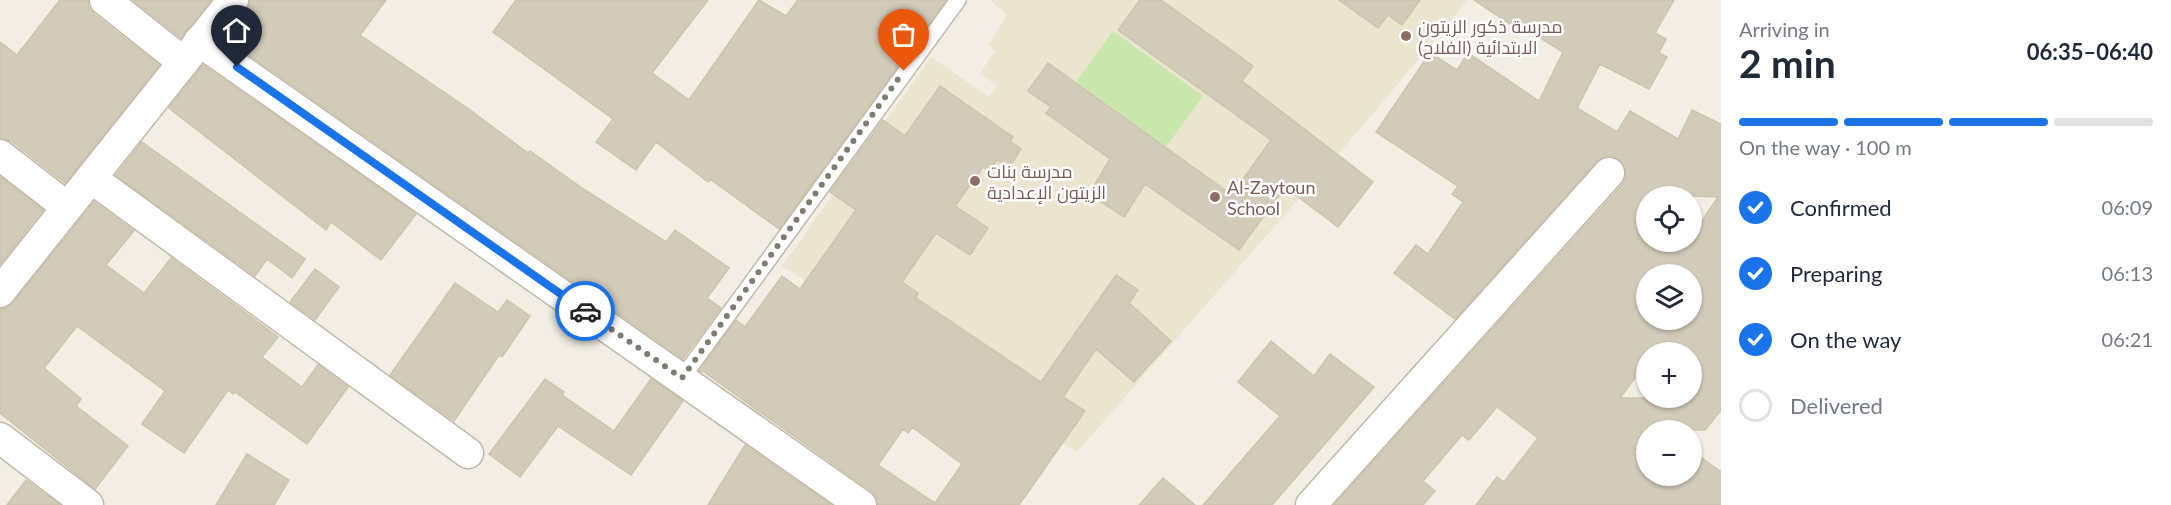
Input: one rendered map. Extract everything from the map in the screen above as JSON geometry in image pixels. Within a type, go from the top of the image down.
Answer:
[{"type":"street","points":[[105,0],[191,52],[682,378],[861,505]]},
{"type":"street","points":[[0,292],[233,0]]},
{"type":"street","points":[[0,155],[67,207]]},
{"type":"street","points":[[1311,505],[1609,173]]},
{"type":"street","points":[[91,178],[468,453]]},
{"type":"street","points":[[0,438],[87,505]]},
{"type":"lane","points":[[682,378],[958,0]]},
{"type":"shaded area","points":[[990,0],[1468,0],[1366,122],[1077,452],[782,266],[931,57],[989,97],[997,86],[980,73],[995,51],[989,44],[1007,15]]},
{"type":"green space","points":[[1113,31],[1203,96],[1166,147],[1076,82]]},
{"type":"building","points":[[60,0],[88,0],[89,7],[94,14],[159,65],[65,183],[11,141],[0,138],[0,42],[17,55]]},
{"type":"building","points":[[133,0],[211,0],[181,38]]},
{"type":"building","points":[[250,0],[386,0],[360,35],[466,107],[528,153],[530,151],[582,188],[666,242],[675,230],[729,268],[707,298],[721,308],[683,359],[225,38],[246,11]]},
{"type":"building","points":[[516,0],[708,0],[652,73],[689,100],[759,0],[786,16],[798,0],[946,0],[779,229],[710,179],[708,182],[656,142],[636,170],[596,142],[613,119],[493,32]]},
{"type":"building","points":[[1140,0],[1161,0],[1253,66],[1242,81],[1373,182],[1338,227],[1285,187],[1239,250],[1145,184],[1124,217],[1089,194],[1110,159],[1046,113],[1051,107],[1028,91],[1048,63],[1232,195],[1271,140],[1118,30]]},
{"type":"building","points":[[1339,0],[1420,0],[1402,25],[1388,15],[1378,28]]},
{"type":"building","points":[[1474,0],[1674,0],[1655,33],[1666,39],[1659,53],[1667,57],[1649,89],[1600,64],[1577,108],[1617,132],[1630,111],[1678,139],[1692,110],[1721,124],[1721,410],[1705,430],[1702,430],[1702,420],[1636,420],[1636,486],[1702,486],[1702,458],[1721,472],[1721,505],[1476,505],[1497,477],[1504,482],[1538,438],[1497,407],[1469,440],[1462,435],[1423,481],[1435,491],[1423,505],[1334,505],[1622,185],[1626,177],[1625,167],[1620,160],[1612,156],[1604,156],[1597,161],[1455,319],[1394,273],[1416,245],[1428,254],[1463,202],[1452,194],[1458,186],[1376,132],[1430,53],[1457,70],[1468,53],[1539,101],[1563,52],[1518,24],[1516,28]]},
{"type":"building","points":[[203,65],[416,214],[381,260],[331,222],[326,230],[169,108]]},
{"type":"building","points":[[940,86],[1013,137],[1010,141],[1021,149],[1009,168],[997,160],[989,171],[983,167],[955,206],[988,228],[970,255],[936,233],[902,282],[918,293],[916,298],[1041,382],[1116,275],[1138,290],[1129,303],[1171,341],[1134,382],[1096,349],[1063,397],[1085,411],[1019,505],[878,505],[871,491],[704,372],[699,371],[736,320],[745,327],[782,276],[800,289],[856,210],[830,192],[883,120],[905,136]],"holes":[[[912,427],[962,464],[935,503],[878,465],[903,429],[908,433]]]},
{"type":"building","points":[[142,142],[305,259],[292,278],[267,259],[255,276],[116,175]]},
{"type":"building","points":[[0,177],[43,210],[0,264]]},
{"type":"building","points":[[94,202],[134,231],[106,265],[144,293],[171,258],[278,337],[262,357],[302,387],[318,365],[348,387],[307,444],[235,392],[233,394],[228,390],[184,453],[142,424],[165,391],[77,326],[44,368],[81,399],[76,406],[128,446],[95,489],[0,413],[0,309],[7,308],[13,303]]},
{"type":"building","points":[[315,269],[339,287],[315,320],[290,302]]},
{"type":"building","points":[[455,283],[498,312],[507,300],[530,316],[502,357],[499,355],[454,421],[390,375]]},
{"type":"building","points":[[1271,341],[1314,376],[1330,354],[1374,387],[1272,505],[1203,505],[1280,416],[1238,382]]},
{"type":"building","points":[[545,379],[564,392],[562,395],[614,431],[651,379],[683,401],[631,475],[558,426],[520,477],[489,454]]},
{"type":"building","points":[[745,445],[831,505],[708,505]]},
{"type":"building","points":[[247,454],[289,480],[274,505],[216,505]]},
{"type":"building","points":[[1163,478],[1195,505],[1139,505]]},
{"type":"building","points":[[26,480],[60,505],[7,505]]},
{"type":"way so far","points":[[585,311],[682,378],[904,71]]},
{"type":"place","name":"مدرسة ذكور الزيتون الابتدائية (الفلاح)","points":[[1406,36]]},
{"type":"place","name":"مدرسة بنات الزيتون الإعدادية","points":[[975,181]]},
{"type":"place","name":"Al-Zaytoun School","points":[[1215,197]]},
{"type":"route","points":[[237,67],[585,311]]}]
